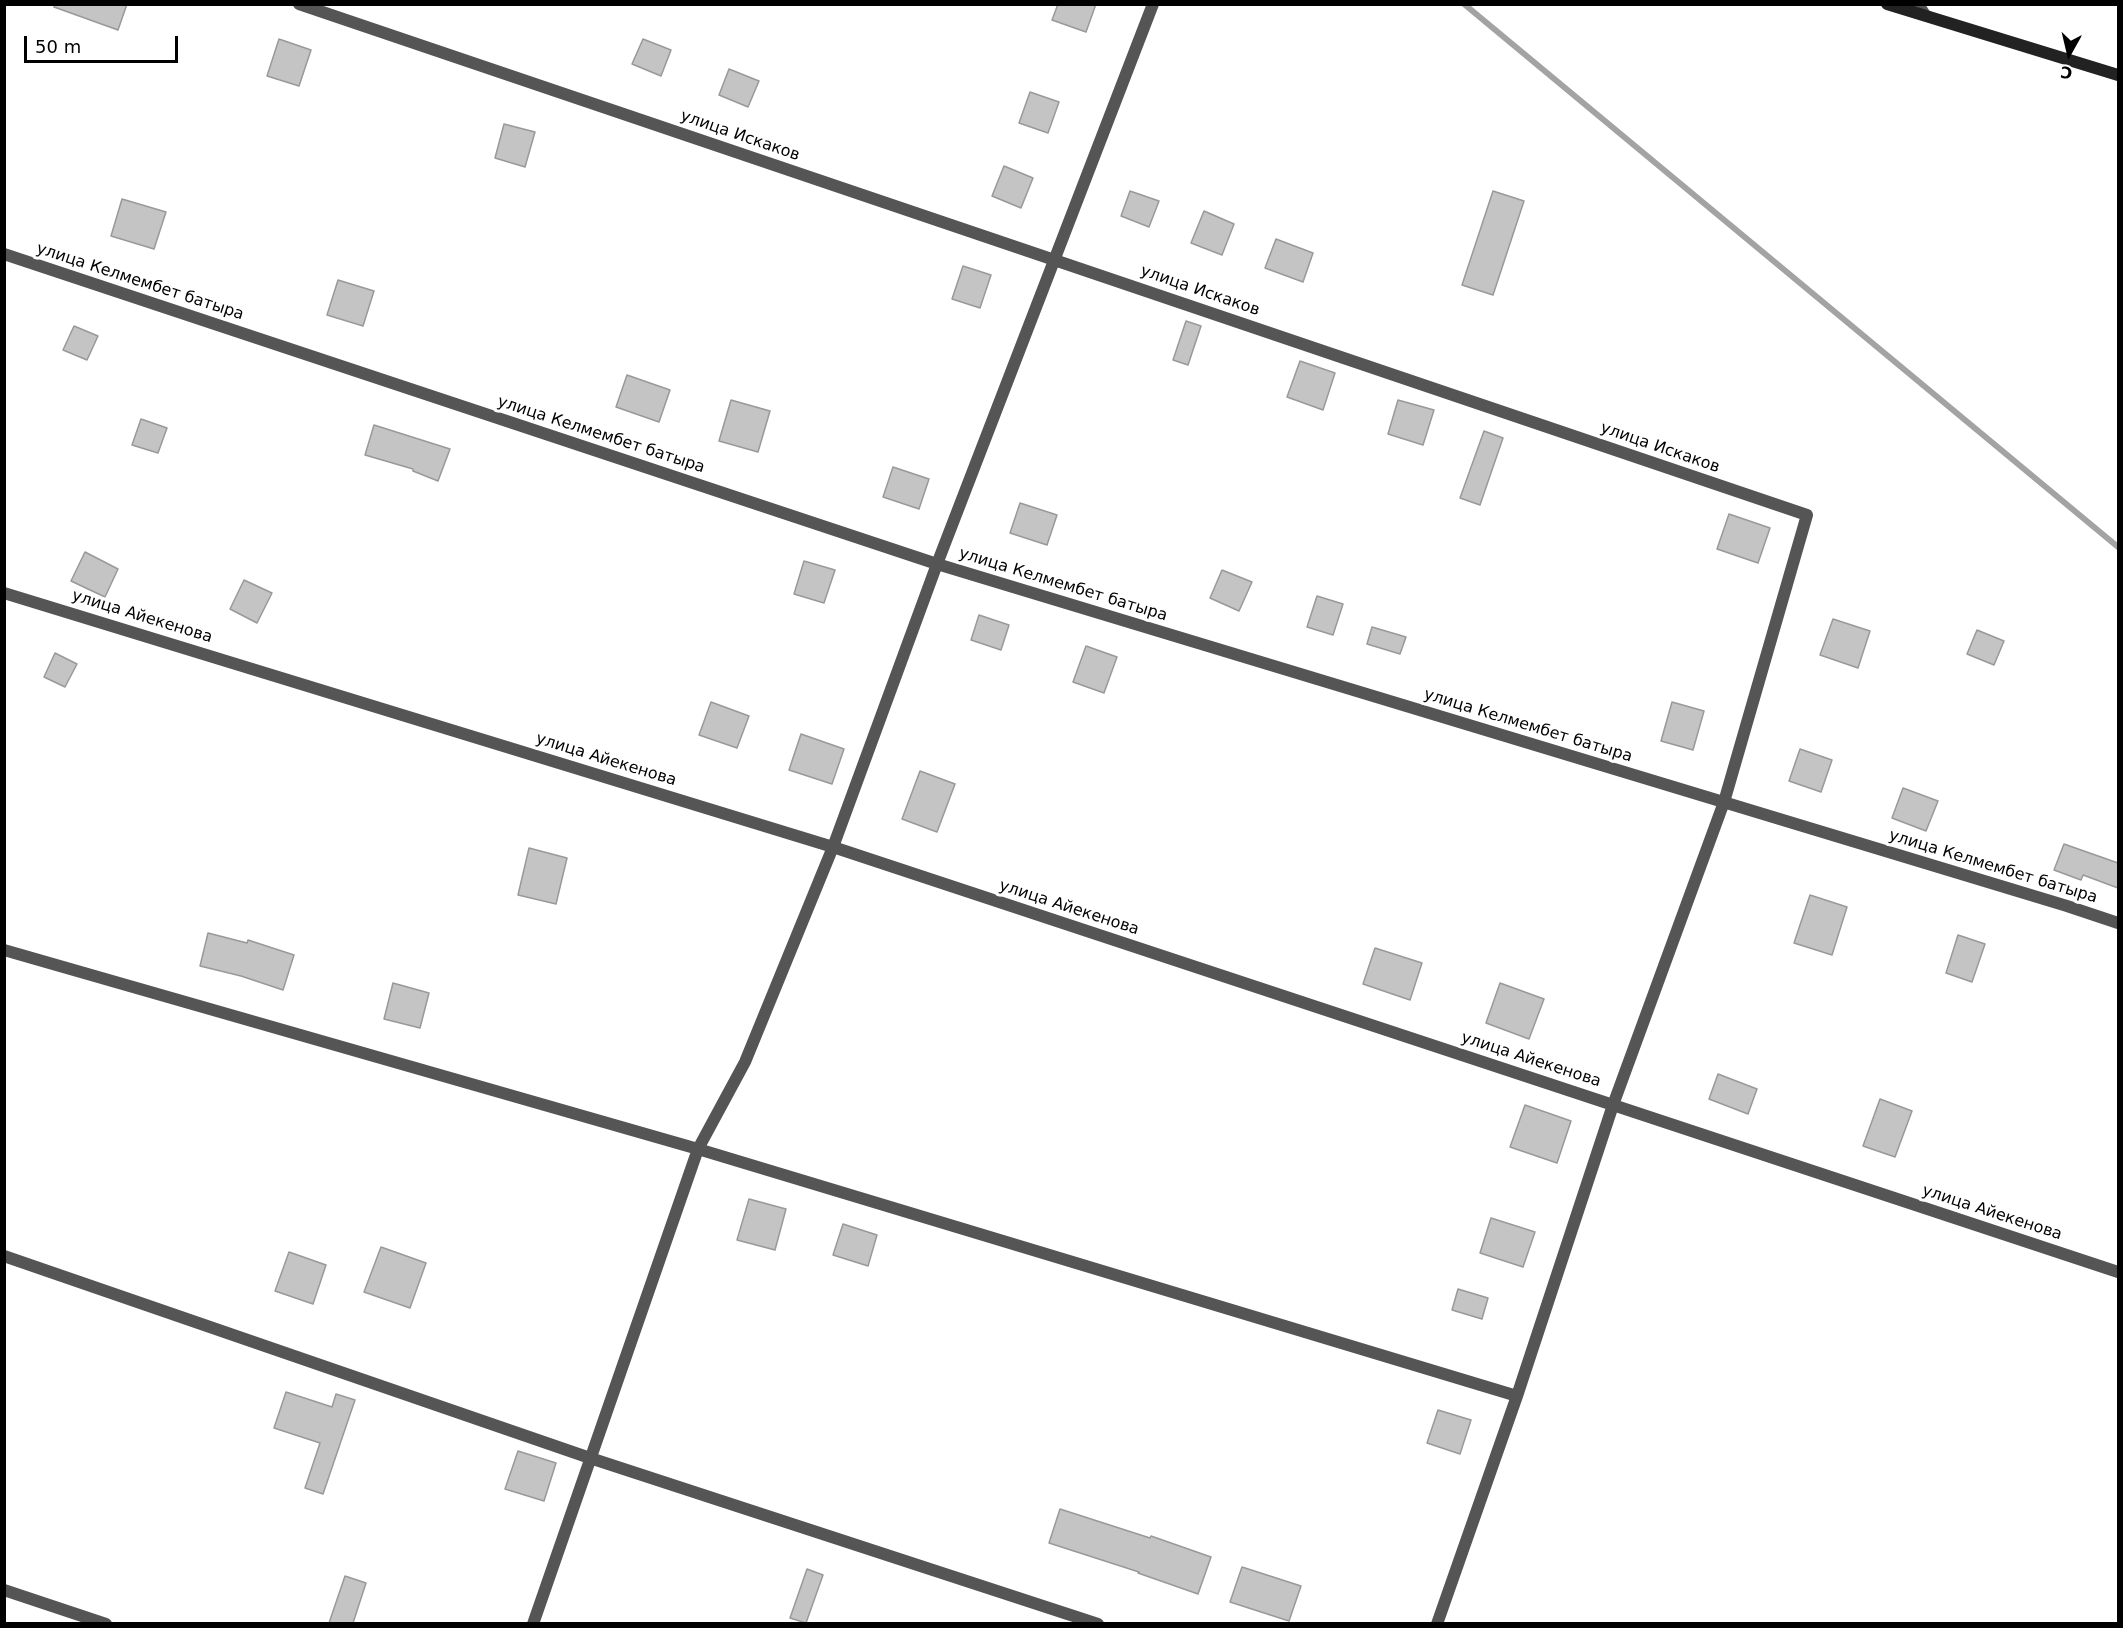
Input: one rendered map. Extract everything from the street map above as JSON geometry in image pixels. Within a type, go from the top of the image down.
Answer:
[{"type":"main road","points":[[1887,4],[1922,10],[2118,75]]},
{"type":"street","name":"улица Искаков","points":[[299,4],[1807,515],[1724,802]]},
{"type":"street","points":[[533,1623],[698,1149],[745,1062],[832,847],[937,564],[1153,4]]},
{"type":"street","name":"улица Келмембет батыра","points":[[4,254],[937,564],[2118,923]]},
{"type":"street","name":"улица Айекенова","points":[[4,592],[832,847],[2118,1272]]},
{"type":"street","points":[[1437,1623],[1517,1396],[1613,1105],[1724,802]]},
{"type":"street","points":[[4,950],[698,1149],[1517,1396]]},
{"type":"street","points":[[4,1256],[590,1458],[1098,1623]]},
{"type":"street","points":[[4,1590],[106,1623]]},
{"type":"building","points":[[54,4],[127,4],[118,30],[54,7]]},
{"type":"building","points":[[1058,4],[1096,4],[1086,32],[1052,20]]},
{"type":"building","points":[[279,39],[311,50],[299,86],[267,76]]},
{"type":"building","points":[[643,39],[671,50],[661,76],[632,64]]},
{"type":"building","points":[[729,69],[759,81],[748,107],[719,95]]},
{"type":"building","points":[[1030,92],[1059,102],[1048,133],[1019,123]]},
{"type":"building","points":[[504,124],[535,132],[525,167],[495,158]]},
{"type":"building","points":[[1004,166],[1033,178],[1021,208],[992,196]]},
{"type":"building","points":[[1130,191],[1159,201],[1149,227],[1121,216]]},
{"type":"building","points":[[1493,191],[1524,201],[1493,295],[1462,285]]},
{"type":"building","points":[[122,199],[166,212],[154,249],[111,236]]},
{"type":"building","points":[[1204,211],[1234,224],[1222,255],[1191,243]]},
{"type":"building","points":[[1276,239],[1313,253],[1303,282],[1265,268]]},
{"type":"building","points":[[963,266],[991,275],[980,308],[952,299]]},
{"type":"building","points":[[338,280],[374,291],[363,326],[327,315]]},
{"type":"building","points":[[1186,321],[1201,326],[1188,365],[1173,360]]},
{"type":"building","points":[[74,326],[98,336],[87,360],[63,350]]},
{"type":"building","points":[[1300,361],[1335,373],[1323,410],[1287,397]]},
{"type":"building","points":[[627,375],[670,390],[659,422],[616,407]]},
{"type":"building","points":[[731,400],[770,411],[758,452],[719,441]]},
{"type":"building","points":[[1398,400],[1434,410],[1423,445],[1388,434]]},
{"type":"building","points":[[141,419],[167,428],[158,453],[132,445]]},
{"type":"building","points":[[374,425],[450,449],[438,481],[413,471],[413,469],[365,455]]},
{"type":"building","points":[[1484,431],[1503,438],[1480,505],[1460,498]]},
{"type":"building","points":[[893,467],[929,479],[919,509],[883,497]]},
{"type":"building","points":[[1020,503],[1057,515],[1047,545],[1010,533]]},
{"type":"building","points":[[1729,514],[1770,528],[1758,563],[1717,549]]},
{"type":"building","points":[[85,552],[118,569],[105,597],[71,581]]},
{"type":"building","points":[[804,561],[835,570],[824,603],[794,594]]},
{"type":"building","points":[[1222,570],[1252,582],[1239,611],[1210,598]]},
{"type":"building","points":[[244,580],[272,593],[257,623],[230,609]]},
{"type":"building","points":[[1317,596],[1343,604],[1333,635],[1307,627]]},
{"type":"building","points":[[979,615],[1009,625],[1001,650],[971,640]]},
{"type":"building","points":[[1833,619],[1870,631],[1858,668],[1820,655]]},
{"type":"building","points":[[1372,627],[1406,637],[1400,654],[1367,644]]},
{"type":"building","points":[[1977,630],[2004,641],[1994,665],[1967,654]]},
{"type":"building","points":[[1086,646],[1117,657],[1104,693],[1073,682]]},
{"type":"building","points":[[55,653],[77,664],[65,687],[44,677]]},
{"type":"building","points":[[711,702],[749,716],[737,748],[699,735]]},
{"type":"building","points":[[1672,702],[1704,711],[1693,750],[1661,741]]},
{"type":"building","points":[[801,734],[844,749],[832,784],[789,770]]},
{"type":"building","points":[[1800,749],[1832,760],[1821,792],[1789,781]]},
{"type":"building","points":[[920,771],[955,784],[937,832],[902,819]]},
{"type":"building","points":[[1903,788],[1938,801],[1926,831],[1892,818]]},
{"type":"building","points":[[2064,844],[2118,863],[2118,888],[2083,875],[2081,880],[2054,870]]},
{"type":"building","points":[[529,848],[567,858],[556,904],[518,895]]},
{"type":"building","points":[[1810,895],[1847,907],[1832,955],[1794,943]]},
{"type":"building","points":[[208,933],[247,943],[248,940],[294,955],[283,990],[200,966]]},
{"type":"building","points":[[1958,935],[1985,944],[1972,982],[1946,973]]},
{"type":"building","points":[[1375,948],[1422,963],[1410,1000],[1363,984]]},
{"type":"building","points":[[393,983],[429,993],[420,1028],[384,1019]]},
{"type":"building","points":[[1500,983],[1544,999],[1529,1039],[1486,1023]]},
{"type":"building","points":[[1718,1074],[1757,1089],[1748,1114],[1709,1099]]},
{"type":"building","points":[[1880,1099],[1912,1111],[1895,1157],[1863,1146]]},
{"type":"building","points":[[1525,1105],[1571,1121],[1557,1163],[1510,1147]]},
{"type":"building","points":[[749,1199],[786,1209],[775,1250],[737,1240]]},
{"type":"building","points":[[1491,1218],[1535,1232],[1523,1267],[1480,1253]]},
{"type":"building","points":[[843,1224],[877,1235],[868,1266],[833,1255]]},
{"type":"building","points":[[381,1247],[426,1263],[410,1308],[364,1292]]},
{"type":"building","points":[[289,1252],[326,1265],[313,1304],[275,1291]]},
{"type":"building","points":[[1458,1289],[1488,1298],[1482,1319],[1452,1310]]},
{"type":"building","points":[[286,1392],[332,1407],[336,1394],[355,1400],[323,1494],[305,1488],[320,1443],[274,1428]]},
{"type":"building","points":[[1438,1410],[1471,1420],[1460,1454],[1427,1443]]},
{"type":"building","points":[[518,1451],[556,1463],[544,1501],[505,1489]]},
{"type":"building","points":[[1060,1509],[1150,1538],[1151,1536],[1211,1557],[1198,1594],[1049,1543]]},
{"type":"building","points":[[1242,1567],[1301,1586],[1289,1621],[1230,1602]]},
{"type":"building","points":[[807,1569],[823,1575],[806,1623],[790,1618]]},
{"type":"building","points":[[345,1576],[366,1583],[353,1623],[329,1623]]},
{"type":"waterway","points":[[1464,4],[2118,547]]}]
